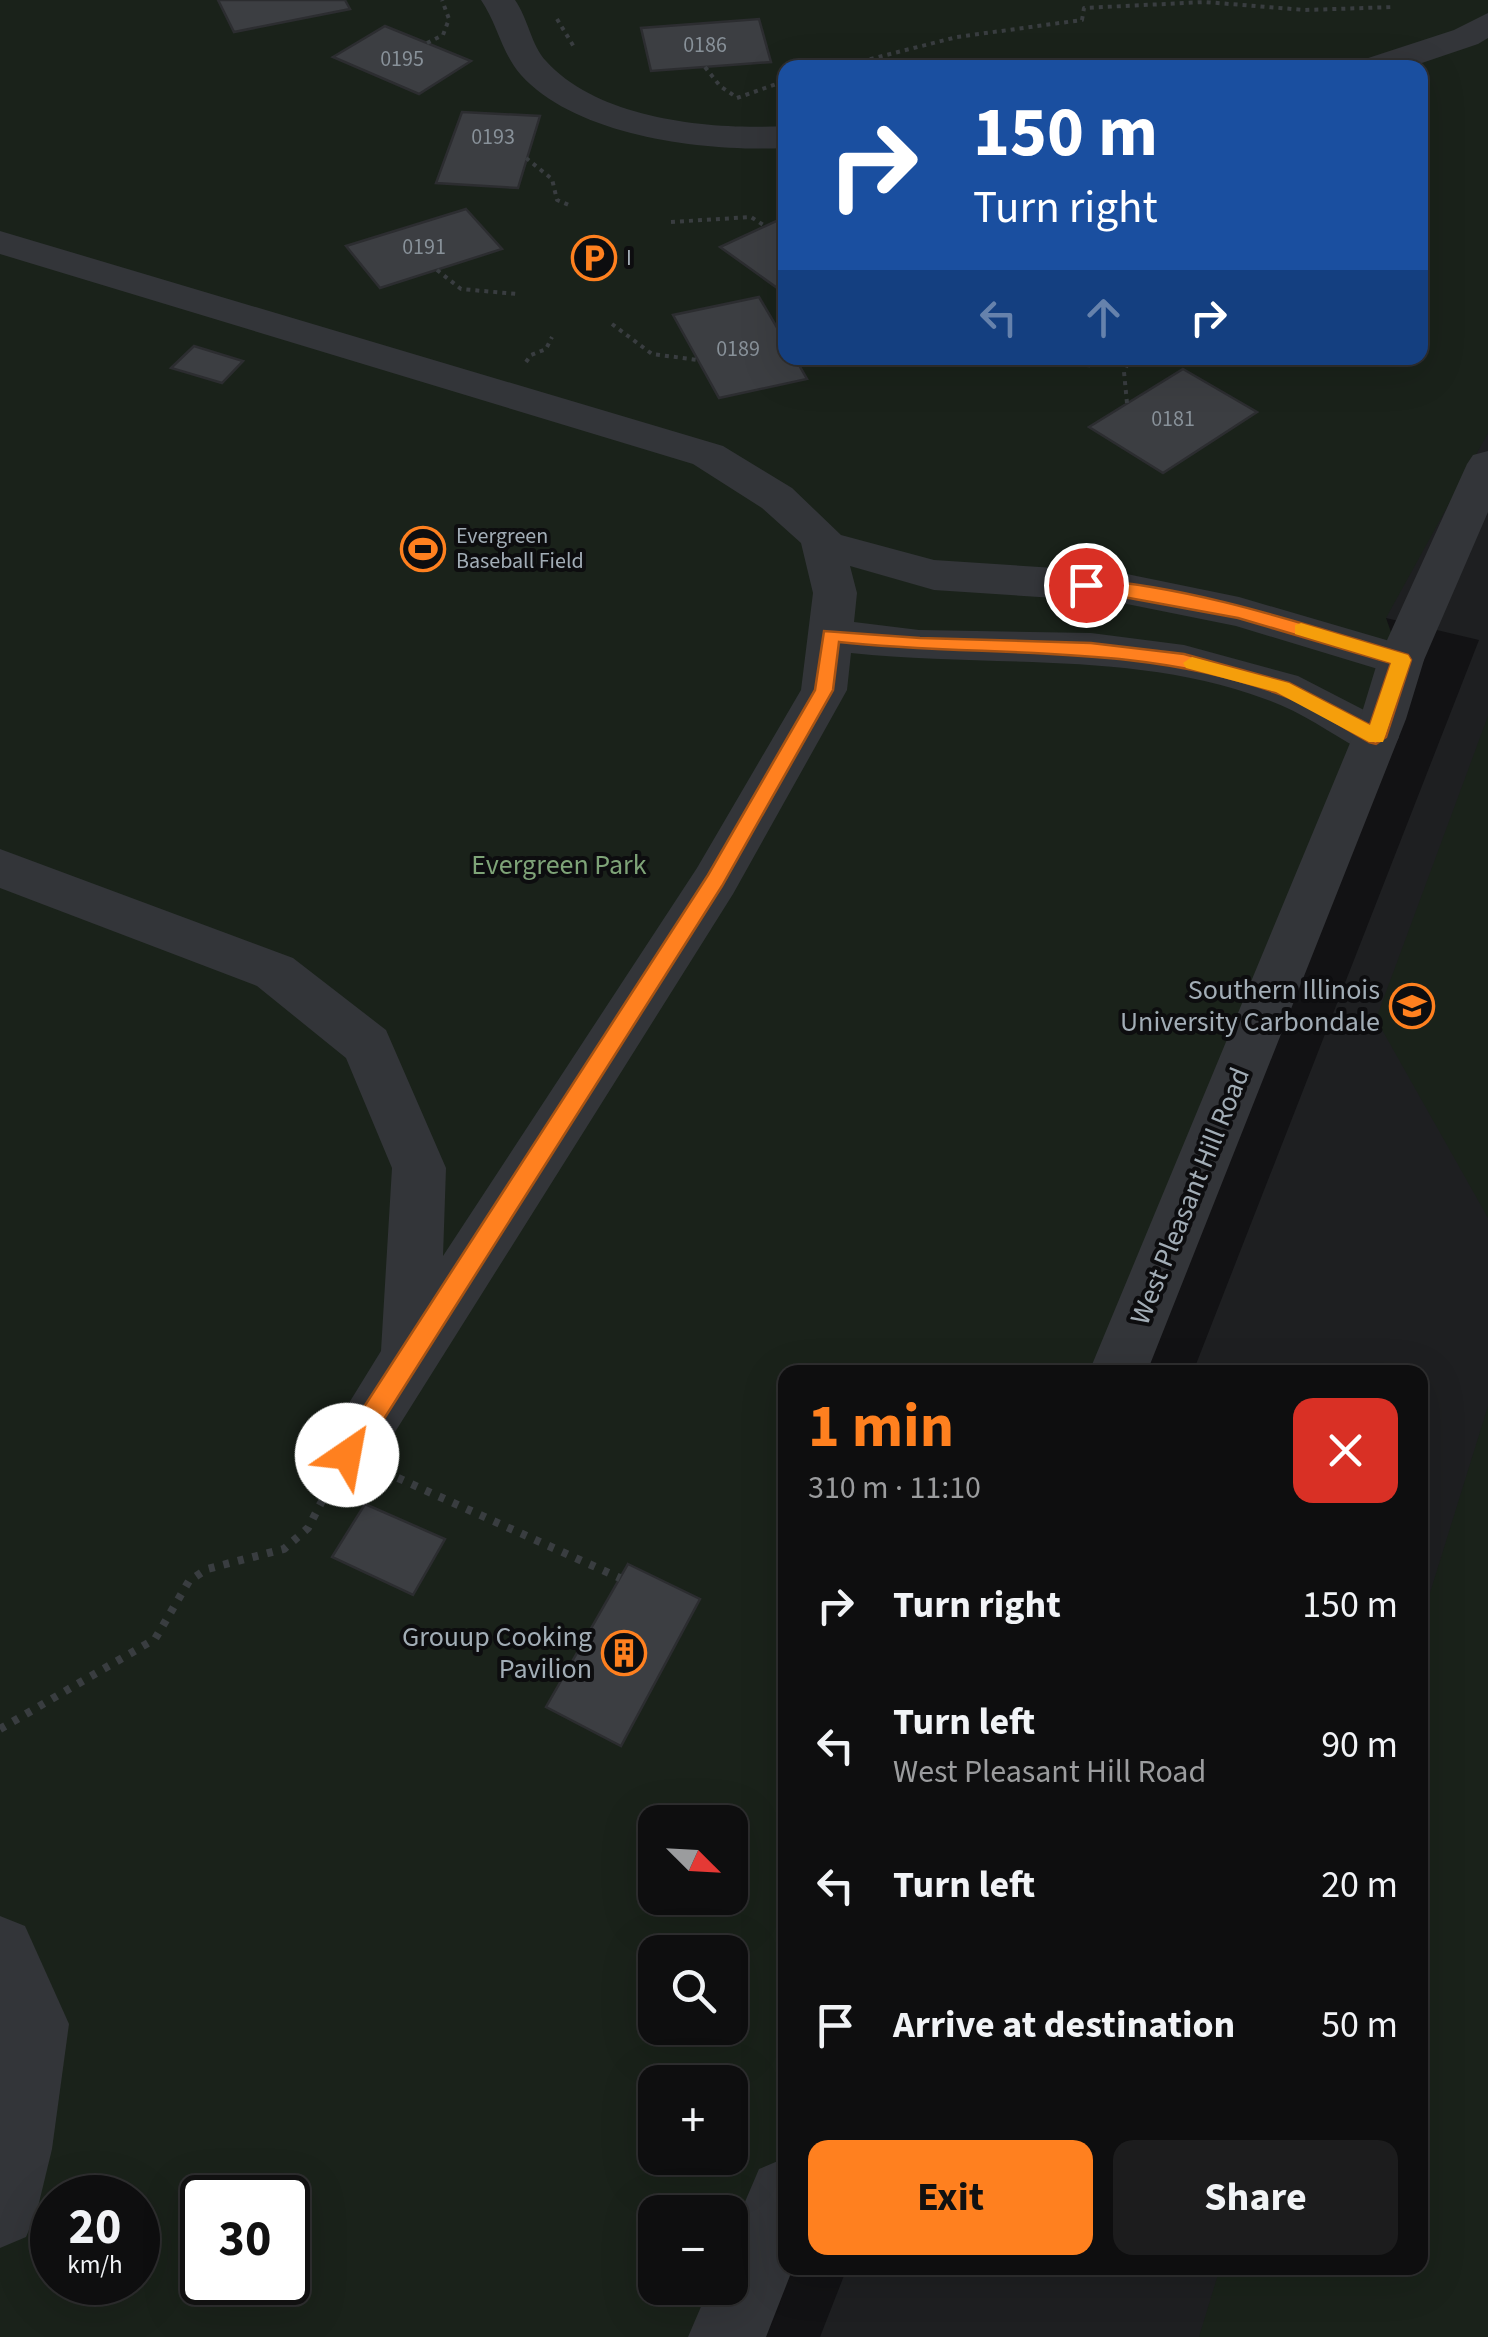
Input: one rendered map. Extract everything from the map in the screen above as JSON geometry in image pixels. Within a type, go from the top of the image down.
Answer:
[{"type":"street","points":[[509,7],[532,67],[594,107],[670,130],[778,137]]},
{"type":"street","points":[[1395,60],[1466,36],[1488,22]]},
{"type":"street","points":[[12,254],[708,454],[776,498],[822,544],[934,575],[1117,587],[1239,612],[1401,660]]},
{"type":"street","name":"West Pleasant Hill Road","points":[[1121,1365],[1376,737],[1401,660],[1488,464]]},
{"type":"street","points":[[347,1455],[715,880],[824,690],[835,593],[822,544]]},
{"type":"street","points":[[830,635],[920,645],[1091,649],[1184,661],[1282,687],[1376,737]]},
{"type":"street","points":[[0,868],[275,972],[367,1045],[419,1168],[410,1357]]},
{"type":"street","points":[[0,1952],[33,2024],[15,2149],[0,2211]]},
{"type":"street","points":[[727,2337],[778,2212]]},
{"type":"path","points":[[427,44],[442,35],[449,20],[442,0]]},
{"type":"path","points":[[863,60],[986,31],[1082,20],[1082,0]]},
{"type":"path","points":[[1084,8],[1205,2],[1305,10],[1394,7]]},
{"type":"path","points":[[552,15],[575,50]]},
{"type":"path","points":[[705,67],[720,86],[737,98],[756,102]]},
{"type":"path","points":[[725,101],[778,83]]},
{"type":"path","points":[[526,158],[552,179],[556,200],[570,205]]},
{"type":"path","points":[[671,222],[751,218],[765,226]]},
{"type":"path","points":[[437,270],[461,289],[517,294]]},
{"type":"path","points":[[612,324],[652,354],[698,360]]},
{"type":"path","points":[[1127,365],[1124,372],[1128,403]]},
{"type":"path","points":[[0,1729],[155,1639],[189,1581],[207,1569],[284,1549],[308,1528],[347,1455],[620,1578]]},
{"type":"shaded area","name":"Southern Illinois University Carbondale","points":[[0,0],[1488,0],[1488,2337],[820,2337],[844,2275],[1428,2275],[1428,1365],[1196,1365],[1479,640],[1386,618],[932,476]]},
{"type":"green space","name":"Evergreen Park","points":[[0,0],[1488,0],[1488,433],[1386,618],[1401,660],[1121,1365],[778,1365],[778,2210],[748,2285],[748,2195],[638,2195],[638,2305],[740,2305],[727,2337],[0,2337]]},
{"type":"green space","points":[[1488,716],[1488,1218],[1376,1019]]},
{"type":"green space","points":[[1488,1406],[1488,2337],[1199,2337],[1218,2275],[1428,2275],[1428,1599]]},
{"type":"building","points":[[218,0],[345,0],[350,9],[234,32]]},
{"type":"building","points":[[759,19],[771,62],[651,71],[641,28]]},
{"type":"building","points":[[385,26],[471,61],[419,94],[333,57]]},
{"type":"building","points":[[462,112],[540,116],[518,188],[436,183]]},
{"type":"building","points":[[466,209],[502,249],[380,288],[346,246]]},
{"type":"building","points":[[778,220],[778,289],[720,247]]},
{"type":"building","points":[[759,297],[778,329],[778,365],[799,365],[807,379],[719,398],[673,315]]},
{"type":"building","points":[[194,346],[243,361],[222,383],[171,368]]},
{"type":"building","points":[[1183,369],[1257,412],[1163,473],[1089,427]]},
{"type":"building","points":[[365,1504],[445,1539],[413,1595],[332,1557]]},
{"type":"building","name":"Grouup Cooking Pavilion","points":[[628,1564],[700,1599],[621,1746],[546,1707]]},
{"type":"slow traffic","points":[[1192,663],[1282,687],[1376,737],[1401,660],[1301,630]]},
{"type":"place","name":"I","points":[[594,258]]},
{"type":"place","name":"Evergreen Baseball Field","points":[[423,549]]},
{"type":"place","name":"Southern Illinois University Carbondale","points":[[1412,1006]]},
{"type":"place","name":"Grouup Cooking Pavilion","points":[[624,1653]]},
{"type":"route","points":[[347,1455],[715,880],[824,690],[830,635],[920,645],[1091,649],[1184,661],[1282,687],[1376,737],[1401,660],[1239,612],[1117,587],[1086,585]]}]
